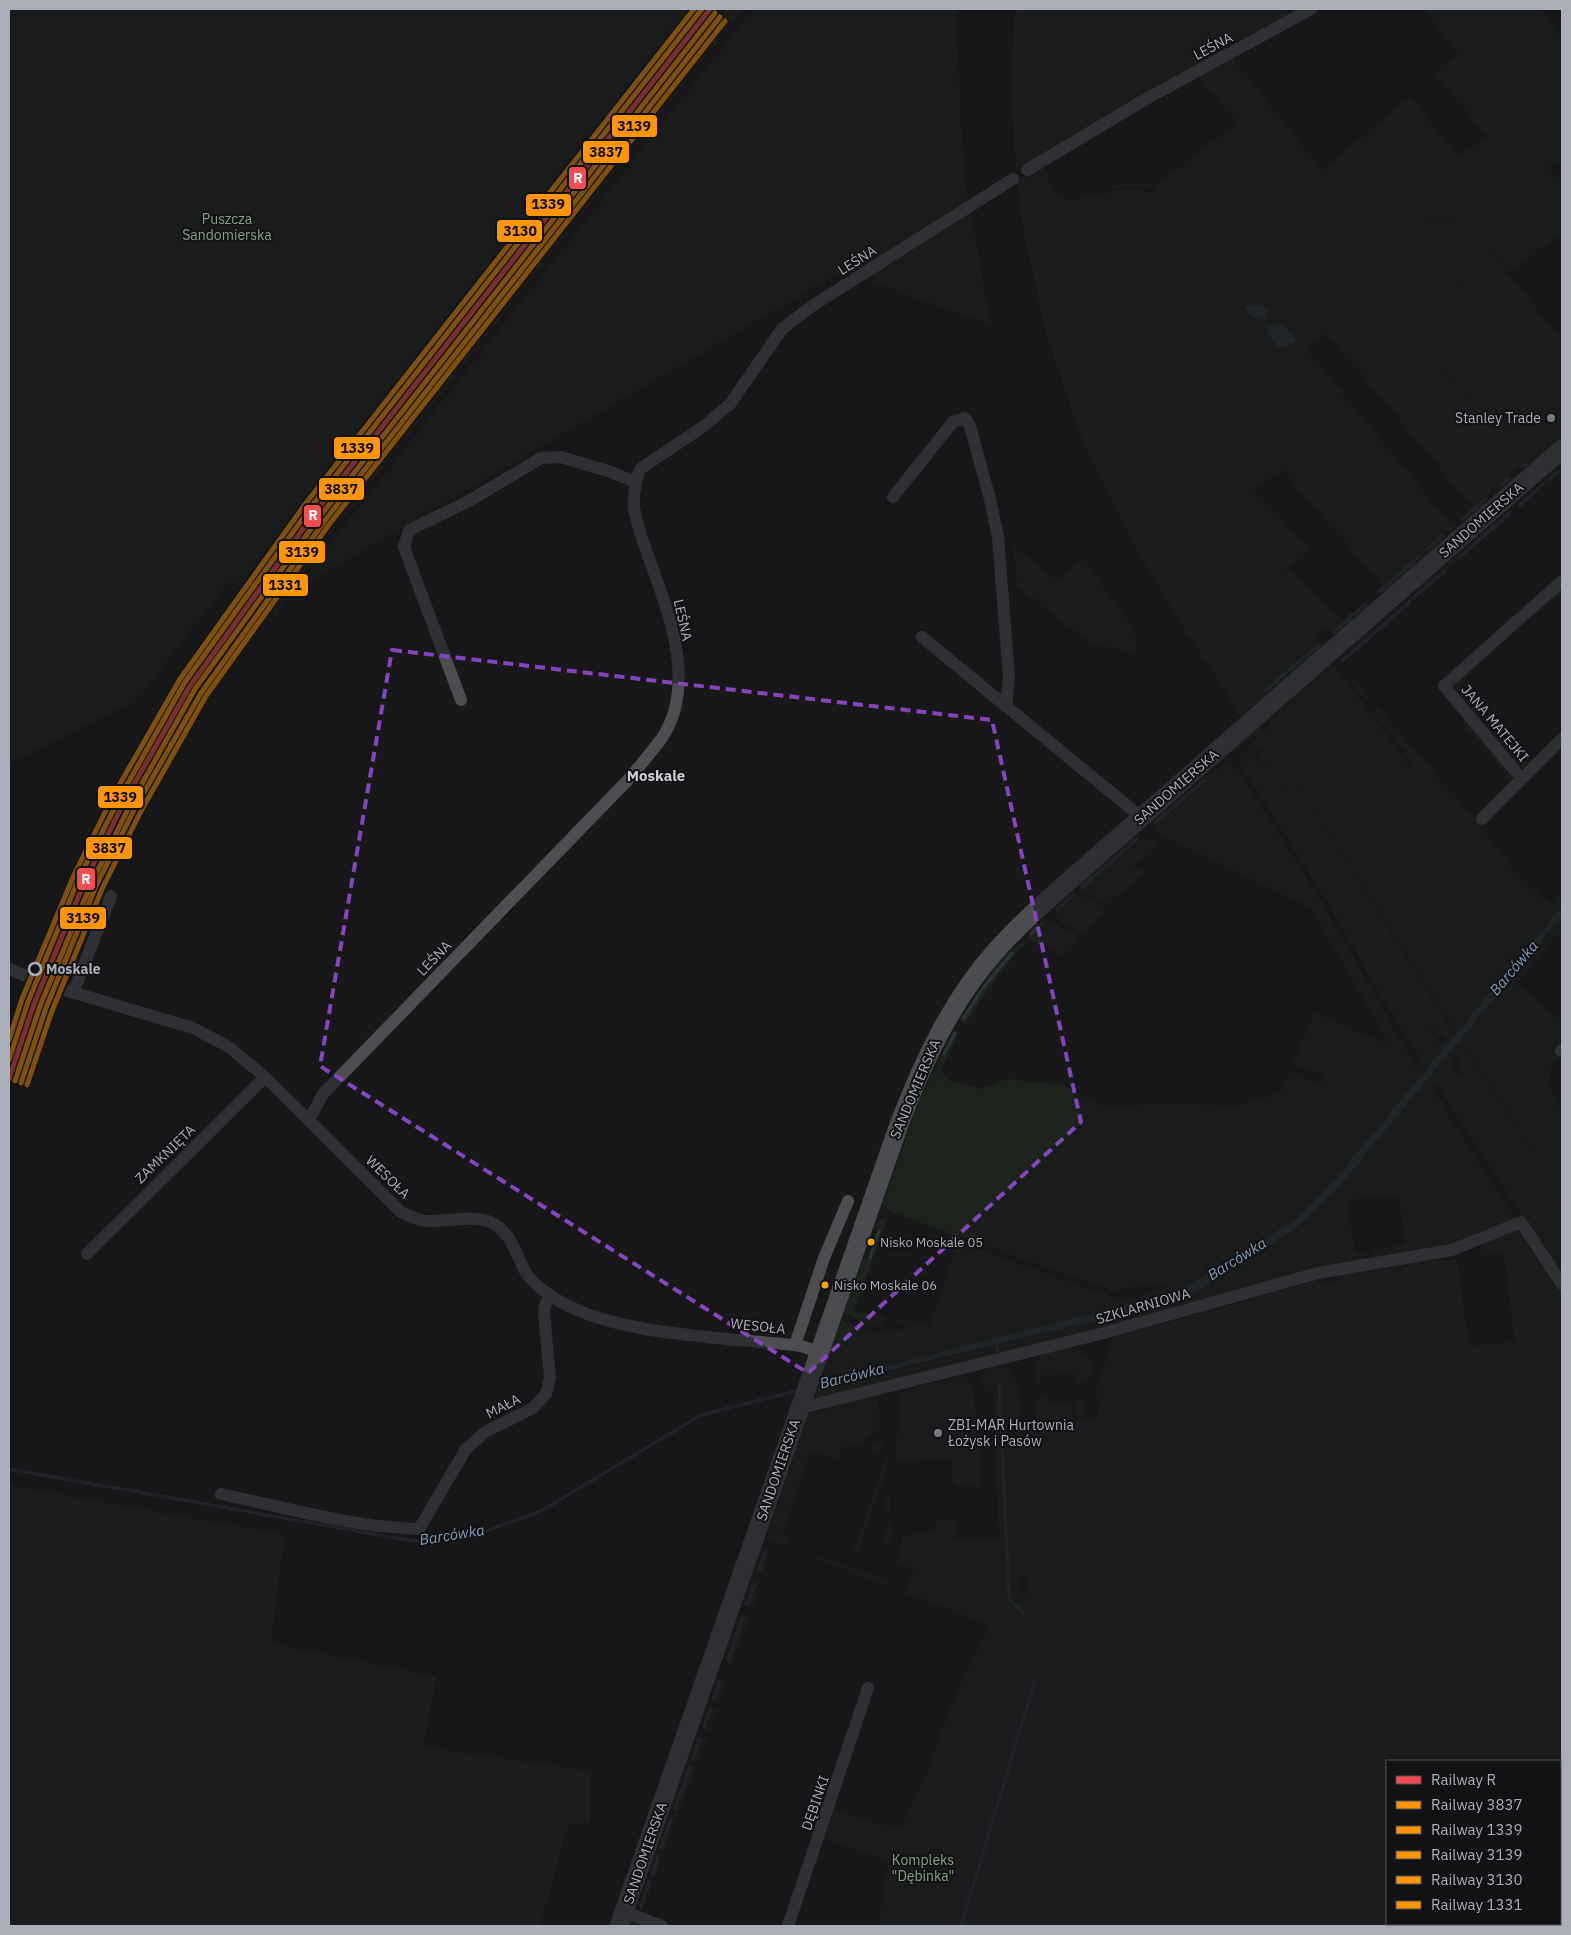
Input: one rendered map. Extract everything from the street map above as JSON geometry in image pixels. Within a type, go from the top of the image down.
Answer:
[{"type":"main road","name":"SANDOMIERSKA","points":[[622,1919],[900,1122],[924,1062],[940,1032],[975,977],[994,953],[1025,921],[1141,817],[1562,449]]},
{"type":"street","name":"LEŚNA","points":[[1027,170],[1146,99],[1311,9]]},
{"type":"street","name":"LEŚNA","points":[[309,1120],[323,1094],[626,782],[663,736],[675,707],[680,674],[667,610],[637,524],[632,499],[640,469],[704,426],[730,404],[782,329],[812,306],[1013,179]]},
{"type":"street","points":[[893,497],[954,422],[965,418],[970,426],[990,499],[998,537],[1009,676],[1006,706]]},
{"type":"street","points":[[461,700],[404,547],[409,530],[468,501],[541,458],[561,457],[611,472],[635,482]]},
{"type":"street","name":"JANA MATEJKI","points":[[1522,779],[1444,686],[1562,581]]},
{"type":"street","points":[[922,638],[1141,817]]},
{"type":"street","points":[[1482,819],[1562,740]]},
{"type":"street","points":[[73,993],[111,896]]},
{"type":"street","name":"WESOŁA","points":[[9,968],[35,980],[73,993],[164,1019],[203,1033],[229,1047],[265,1077],[401,1212],[426,1221],[488,1221],[501,1228],[511,1239],[528,1275],[550,1296],[566,1305],[624,1324],[657,1331],[795,1345],[819,1352]]},
{"type":"street","name":"ZAMKNIĘTA","points":[[87,1254],[265,1077]]},
{"type":"street","points":[[795,1345],[824,1258],[848,1201]]},
{"type":"street","name":"SZKLARNIOWA","points":[[801,1405],[809,1406],[1100,1334],[1318,1272],[1452,1250],[1521,1222],[1562,1284]]},
{"type":"street","name":"MAŁA","points":[[221,1494],[358,1523],[388,1528],[419,1529],[466,1449],[485,1432],[534,1408],[546,1394],[550,1378],[544,1313],[545,1305],[550,1296]]},
{"type":"street","name":"DĘBINKI","points":[[788,1926],[868,1688]]},
{"type":"street","points":[[622,1919],[662,1926]]},
{"type":"highlighted area","points":[[392,650],[992,720],[1081,1122],[808,1373],[320,1066]]},
{"type":"shaded area","points":[[695,9],[717,9],[252,597],[239,586]]},
{"type":"shaded area","points":[[1015,9],[1024,9],[1021,84],[1023,165],[1016,169],[1011,82]]},
{"type":"shaded area","points":[[1024,178],[1032,226],[1057,335],[1092,435],[1112,481],[1190,620],[1562,1202],[1562,1219],[1182,626],[1128,534],[1082,438],[1047,337],[1023,227],[1017,182]]},
{"type":"shaded area","points":[[1410,221],[1469,226],[1562,340],[1562,428],[1546,442],[1425,293],[1468,290]]},
{"type":"shaded area","points":[[1440,369],[1521,463],[1473,507],[1391,409]]},
{"type":"shaded area","points":[[1288,570],[1335,614],[1297,650],[1242,607]]},
{"type":"shaded area","points":[[1525,1249],[1562,1308],[1562,1902],[1561,1906],[1561,1760],[1386,1760],[1386,1925],[1555,1926],[941,1926],[1007,1709],[1022,1649],[1029,1594],[1016,1426],[1072,1425],[1073,1422],[1096,1420],[1120,1336],[1304,1284],[1317,1281],[1323,1284],[1334,1283],[1337,1276],[1457,1259],[1469,1346],[1515,1342],[1504,1252]]},
{"type":"shaded area","points":[[909,1327],[913,1344],[884,1351],[880,1334]]},
{"type":"shaded area","points":[[965,1375],[971,1383],[973,1392],[977,1429],[975,1429],[978,1481],[956,1482],[953,1457],[897,1459],[896,1438],[902,1418],[899,1392]]},
{"type":"shaded area","points":[[9,1485],[285,1535],[270,1644],[436,1677],[423,1747],[591,1771],[590,1822],[568,1825],[540,1926],[9,1926]]},
{"type":"green space","name":"Puszcza Sandomierska","points":[[9,9],[695,9],[239,586],[230,580],[137,700],[9,763]]},
{"type":"green space","points":[[717,9],[743,9],[326,540],[275,615],[252,597]]},
{"type":"green space","points":[[753,9],[956,9],[966,187],[991,325],[842,271],[305,584],[331,543]]},
{"type":"green space","points":[[1024,9],[1306,9],[1023,165],[1021,106]]},
{"type":"green space","points":[[1424,9],[1539,9],[1562,38],[1562,159],[1549,167],[1562,182],[1562,233],[1509,273],[1469,226],[1452,223],[1410,221],[1468,291],[1425,293],[1546,441],[1562,428],[1562,437],[1525,470],[1517,467],[1521,463],[1441,369],[1391,409],[1326,334],[1306,348],[1451,525],[1443,532],[1446,539],[1384,593],[1375,592],[1382,585],[1282,470],[1253,489],[1311,550],[1242,607],[1297,650],[1315,634],[1321,646],[1320,650],[1268,695],[1250,714],[1150,554],[1097,449],[1064,359],[1050,313],[1030,222],[1024,178],[1039,166],[1045,170],[1054,192],[1069,200],[1125,189],[1154,193],[1155,187],[1128,186],[1070,191],[1131,183],[1156,185],[1237,123],[1197,74],[1231,56],[1322,170],[1410,97],[1459,157],[1486,136],[1434,73],[1458,54]]},
{"type":"green space","points":[[1192,77],[1049,162],[1060,187],[1046,162]]},
{"type":"green space","points":[[1558,469],[1562,470],[1520,507],[1517,503]]},
{"type":"green space","points":[[1510,474],[1512,480],[1501,490],[1494,487]]},
{"type":"green space","points":[[1487,494],[1489,501],[1465,523],[1458,519]]},
{"type":"green space","points":[[1509,510],[1514,512],[1340,664],[1339,659]]},
{"type":"green space","points":[[1013,545],[1058,582],[1083,558],[1131,625],[1140,652],[1093,645],[1018,587]]},
{"type":"green space","points":[[1560,591],[1562,593],[1532,619],[1530,616]]},
{"type":"green space","points":[[1370,597],[1370,605],[1337,634],[1322,626],[1335,614],[1342,620]]},
{"type":"green space","points":[[1479,662],[1481,665],[1461,682],[1460,690],[1472,705],[1468,706],[1455,687],[1456,683]]},
{"type":"green space","points":[[1340,664],[1370,699],[1364,698]]},
{"type":"green space","points":[[1331,665],[1337,669],[1402,755],[1409,768],[1412,767],[1406,752],[1373,713],[1376,705],[1473,817],[1510,780],[1460,721],[1466,717],[1500,756],[1504,768],[1515,780],[1483,829],[1514,869],[1552,906],[1562,893],[1562,907],[1335,1179],[1295,1220],[1192,1284],[1128,1304],[846,1377],[822,1378],[830,1350],[842,1321],[868,1332],[880,1334],[884,1351],[913,1344],[905,1321],[895,1322],[893,1317],[930,1326],[957,1242],[1121,1300],[1158,1291],[1169,1285],[1155,1283],[1113,1291],[890,1212],[882,1206],[917,1106],[953,1032],[960,1031],[940,1070],[948,1080],[980,1089],[1006,1079],[1061,1084],[1098,1104],[1117,1109],[1146,1103],[1188,1103],[1232,1107],[1280,1093],[1289,1071],[1321,1085],[1325,1077],[1293,1063],[1314,1012],[1391,1046],[1310,907],[1160,835],[1154,828],[1154,821],[1206,776],[1232,761],[1314,890],[1416,1067],[1423,1063],[1375,986],[1330,906],[1239,762],[1240,757],[1263,734],[1279,711]],"holes":[[[1269,743],[1454,1031],[1439,1044],[1430,1030],[1432,1029],[1438,1038],[1444,1034],[1263,751],[1256,755],[1262,766],[1253,754]]]},
{"type":"green space","points":[[1265,723],[1262,729],[1235,751],[1234,747],[1241,739]]},
{"type":"green space","points":[[1562,730],[1562,736],[1525,770],[1495,737],[1497,735],[1520,761],[1529,762]]},
{"type":"green space","points":[[1134,837],[1145,838],[1160,844],[1134,867],[1144,872],[1109,904],[1083,891],[1080,885]]},
{"type":"green space","points":[[1070,893],[1083,896],[1106,908],[1084,933],[1061,921],[1054,913],[1055,907]]},
{"type":"green space","points":[[1562,916],[1562,940],[1556,935],[1517,984],[1562,1022],[1562,1045],[1550,1073],[1551,1089],[1562,1114],[1562,1202],[1465,1047],[1450,1061],[1461,1078],[1464,1076],[1458,1065],[1462,1062],[1562,1219],[1562,1277],[1435,1082],[1431,1086],[1433,1090],[1516,1220],[1456,1244],[1377,1258],[1372,1255],[1373,1250],[1406,1245],[1398,1194],[1348,1200],[1355,1253],[1366,1252],[1363,1260],[815,1400],[817,1393],[841,1384],[1124,1314],[1196,1291],[1233,1269],[1305,1220],[1337,1189]]},
{"type":"green space","points":[[1043,919],[1081,936],[1065,956],[1028,938],[1029,932]]},
{"type":"green space","points":[[1023,943],[964,1025],[962,1016],[990,974],[1008,953]]},
{"type":"green space","points":[[881,1218],[887,1219],[854,1312],[885,1316],[883,1324],[871,1326],[844,1313],[864,1257],[868,1258],[878,1227],[875,1225]]},
{"type":"green space","points":[[1515,1230],[1525,1233],[1562,1291],[1562,1308],[1525,1249],[1474,1256],[1483,1249],[1485,1242]]},
{"type":"green space","points":[[1439,1256],[1444,1261],[1391,1267]]},
{"type":"green space","points":[[1162,1321],[1166,1322],[1120,1336],[1100,1403],[1096,1400],[1096,1391],[1115,1333]]},
{"type":"green space","points":[[1070,1347],[1088,1357],[1092,1365],[1090,1377],[1076,1383],[1076,1374],[1040,1375],[1040,1384],[1034,1372],[1043,1352]]},
{"type":"green space","name":"Kompleks \"Dębinka\"","points":[[997,1365],[1006,1368],[1012,1373],[1016,1380],[1019,1399],[1020,1426],[1016,1426],[1028,1576],[1018,1577],[1019,1594],[1029,1594],[1022,1649],[1007,1709],[941,1926],[878,1926],[889,1861],[825,1839],[824,1842],[821,1840],[834,1809],[901,1831],[911,1803],[926,1775],[947,1715],[974,1656],[991,1626],[906,1593],[914,1570],[897,1564],[903,1535],[936,1533],[936,1520],[955,1519],[956,1540],[999,1538],[994,1393],[983,1389],[981,1383],[985,1371]]},
{"type":"green space","points":[[965,1375],[970,1383],[973,1400],[971,1392],[936,1394],[925,1386],[933,1384],[935,1389],[938,1390],[942,1387],[942,1382]]},
{"type":"green space","points":[[914,1389],[912,1395],[904,1397],[907,1436],[901,1437],[902,1458],[897,1459],[896,1438],[902,1418],[899,1392]]},
{"type":"green space","points":[[1049,1393],[1050,1402],[1072,1402],[1073,1419],[1036,1420],[1036,1407],[1039,1399]]},
{"type":"green space","points":[[871,1396],[877,1398],[881,1430],[870,1434],[861,1446],[849,1442],[836,1459],[811,1451],[782,1535],[790,1538],[787,1546],[887,1580],[885,1585],[766,1539],[809,1414]]},
{"type":"green space","points":[[1083,1401],[1085,1407],[1081,1416],[1076,1418],[1075,1402]]},
{"type":"green space","points":[[978,1428],[981,1483],[978,1486],[957,1487],[953,1484],[951,1457],[953,1457],[956,1482],[978,1481],[975,1429]]},
{"type":"green space","points":[[875,1442],[882,1442],[882,1453],[870,1449]]},
{"type":"green space","points":[[886,1445],[888,1466],[881,1487],[876,1485],[885,1460]]},
{"type":"green space","points":[[875,1489],[879,1490],[866,1528],[862,1526]]},
{"type":"green space","points":[[889,1491],[891,1516],[884,1514],[887,1506],[884,1505]]},
{"type":"green space","points":[[891,1517],[891,1543],[883,1540]]},
{"type":"green space","points":[[861,1530],[865,1531],[857,1553],[851,1558]]},
{"type":"green space","points":[[763,1548],[771,1550],[763,1574],[755,1571]]},
{"type":"green space","points":[[752,1579],[762,1579],[752,1609],[743,1605]]},
{"type":"green space","points":[[739,1615],[749,1618],[732,1666],[724,1660]]},
{"type":"green space","points":[[717,1680],[726,1682],[719,1703],[710,1699]]},
{"type":"green space","points":[[708,1707],[717,1709],[709,1732],[700,1729]]},
{"type":"green space","points":[[697,1737],[707,1738],[698,1762],[689,1759]]},
{"type":"green space","points":[[687,1764],[696,1767],[679,1812],[671,1809]]},
{"type":"green space","points":[[669,1818],[676,1820],[664,1851],[658,1848]]},
{"type":"green space","points":[[655,1854],[662,1856],[655,1876],[649,1873]]},
{"type":"green space","points":[[646,1880],[654,1881],[642,1911],[638,1905]]},
{"type":"water","points":[[1247,305],[1263,306],[1268,311],[1266,321],[1251,316],[1245,307]]},
{"type":"water","points":[[1282,324],[1296,340],[1287,347],[1277,346],[1267,333],[1269,326]]},
{"type":"water","points":[[1562,907],[1562,916],[1337,1189],[1305,1220],[1284,1236],[1196,1291],[1124,1314],[914,1364],[841,1384],[817,1393],[822,1378],[846,1377],[1128,1304],[1192,1284],[1295,1220],[1335,1179]]},
{"type":"water","points":[[1562,1827],[1562,1866],[1561,1866]]},
{"type":"waterway","points":[[1549,480],[1559,471]]},
{"type":"waterway","points":[[1501,485],[1508,479]]},
{"type":"waterway","points":[[1520,505],[1543,484]]},
{"type":"waterway","points":[[1463,519],[1485,499]]},
{"type":"waterway","points":[[1460,557],[1510,513]]},
{"type":"waterway","points":[[1427,550],[1443,535]]},
{"type":"waterway","points":[[1379,592],[1419,557]]},
{"type":"waterway","points":[[1413,598],[1444,572]]},
{"type":"waterway","points":[[1343,660],[1410,602]]},
{"type":"waterway","points":[[1334,632],[1366,604]]},
{"type":"waterway","points":[[1266,690],[1319,645]]},
{"type":"waterway","points":[[1155,823],[1205,780]]},
{"type":"waterway","points":[[1083,886],[1137,839]]},
{"type":"waterway","points":[[1057,909],[1072,896]]},
{"type":"waterway","points":[[1031,934],[1041,924]]},
{"type":"waterway","points":[[963,1019],[983,988],[1012,953]]},
{"type":"waterway","points":[[944,1054],[955,1033]]},
{"type":"waterway","points":[[870,1258],[879,1231]]},
{"type":"waterway","points":[[996,1342],[998,1351]]},
{"type":"waterway","points":[[999,1384],[1009,1592],[1010,1601],[1024,1614]]},
{"type":"waterway","name":"Barcówka","points":[[9,1469],[413,1541],[478,1534],[541,1511],[701,1415],[800,1390]]},
{"type":"waterway","points":[[759,1571],[766,1551]]},
{"type":"waterway","points":[[747,1605],[755,1585]]},
{"type":"waterway","points":[[728,1661],[743,1617]]},
{"type":"waterway","points":[[714,1699],[720,1682]]},
{"type":"waterway","points":[[961,1926],[1034,1683]]},
{"type":"waterway","points":[[704,1727],[710,1709]]},
{"type":"waterway","points":[[693,1759],[700,1739]]},
{"type":"waterway","points":[[675,1809],[690,1767]]},
{"type":"waterway","points":[[661,1848],[671,1820]]},
{"type":"waterway","points":[[653,1874],[658,1857]]},
{"type":"waterway","points":[[641,1906],[650,1881]]},
{"type":"rail line","name":"3130","points":[[9,1040],[22,999],[74,875],[113,796],[180,679],[306,503],[694,9]]},
{"type":"rail line","name":"1339","points":[[9,1060],[28,1002],[79,878],[119,799],[185,682],[311,507],[702,9]]},
{"type":"rail line","name":"R","points":[[9,1079],[34,1004],[85,881],[124,802],[190,686],[316,511],[710,9]]},
{"type":"rail line","name":"3837","points":[[15,1081],[40,1006],[91,884],[130,805],[195,689],[321,515],[715,13]]},
{"type":"rail line","name":"3139","points":[[21,1083],[46,1008],[96,886],[135,808],[201,693],[326,519],[720,17]]},
{"type":"rail line","name":"1331","points":[[27,1085],[52,1011],[102,889],[141,811],[206,696],[331,522],[725,21]]},
{"type":"place","name":"Stanley Trade","points":[[1551,418]]},
{"type":"place","name":"Moskale","points":[[35,969]]},
{"type":"place","name":"Nisko Moskale 05","points":[[871,1242]]},
{"type":"place","name":"Nisko Moskale 06","points":[[825,1285]]},
{"type":"place","name":"ZBI-MAR Hurtownia Łożysk i Pasów","points":[[938,1433]]},
{"type":"district","name":"Moskale","points":[[656,776]]}]
